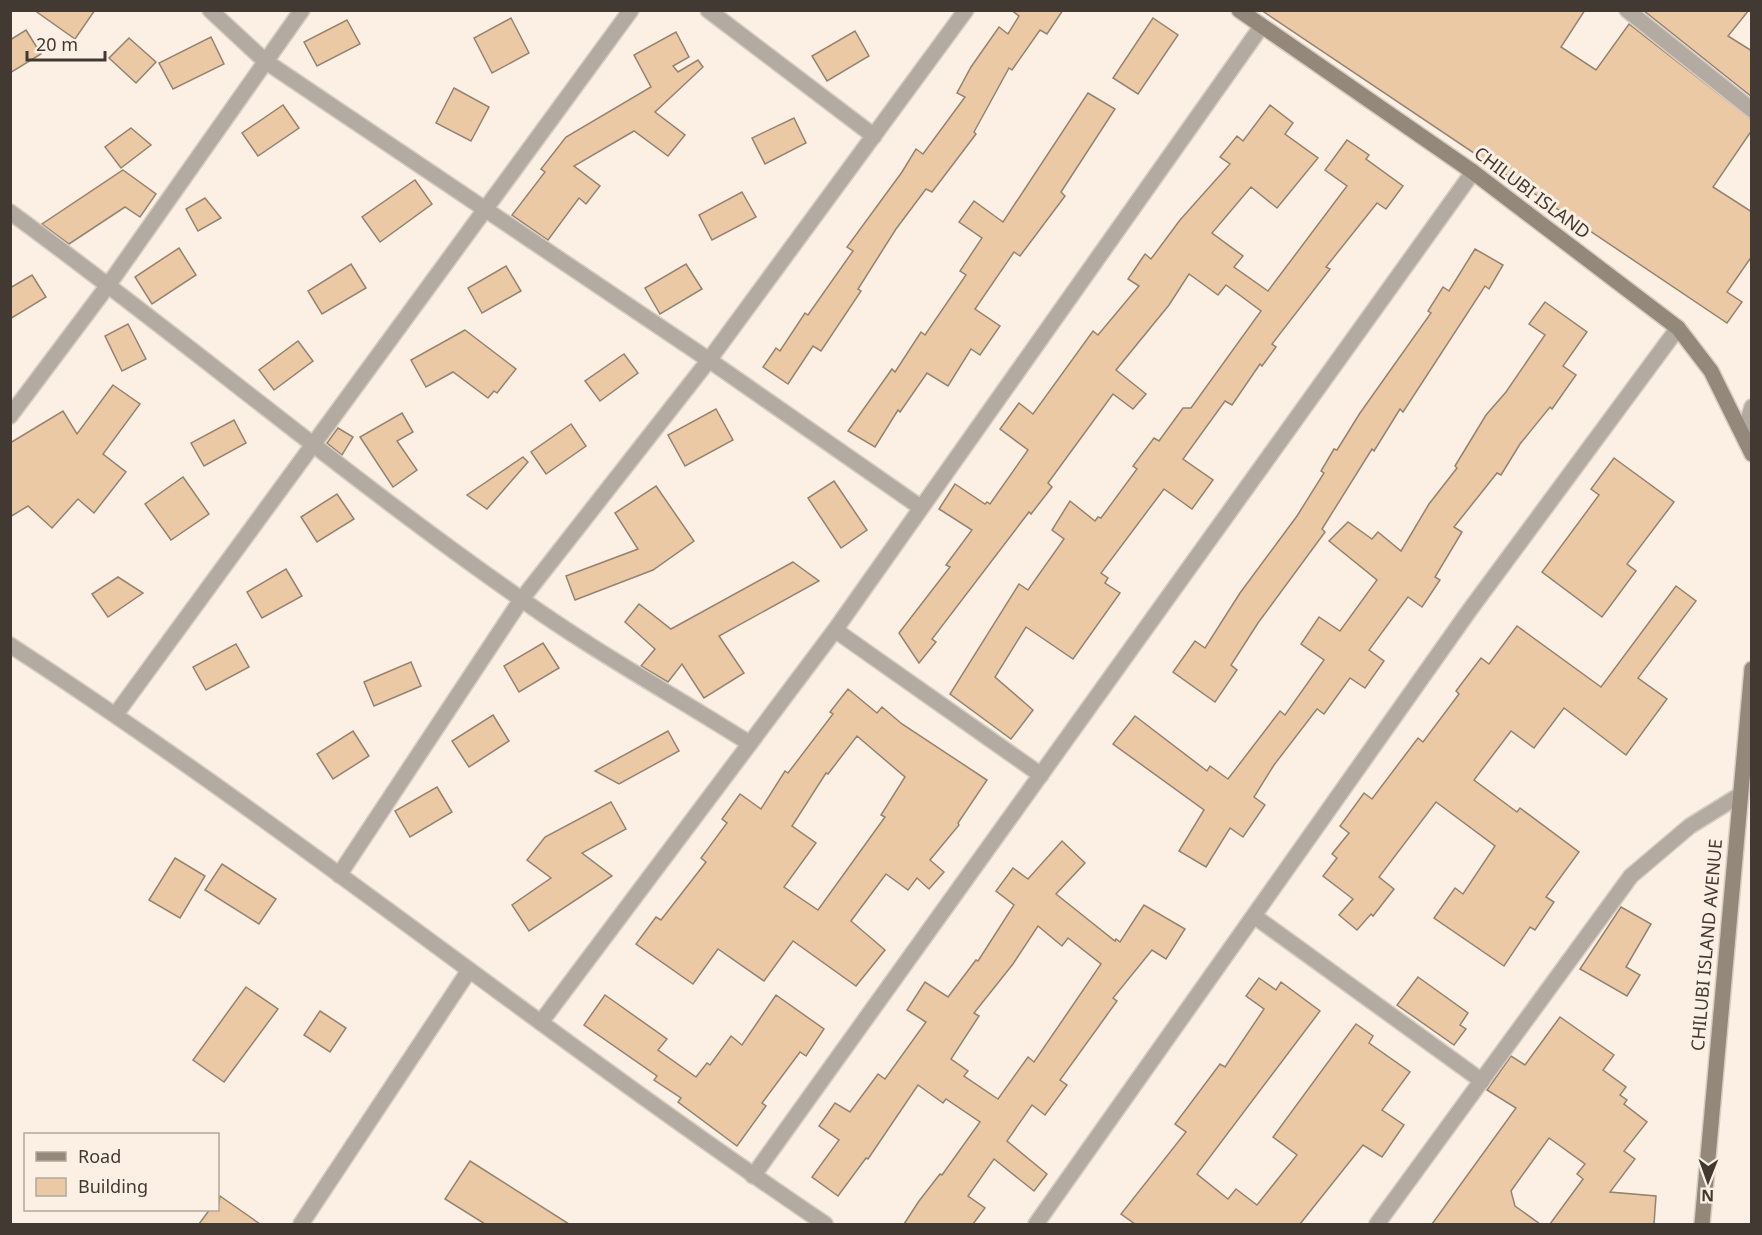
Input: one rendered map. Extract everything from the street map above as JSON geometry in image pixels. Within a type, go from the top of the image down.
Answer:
[{"type":"street","points":[[210,10],[265,61],[483,210],[709,360],[920,507]]},
{"type":"street","points":[[10,417],[109,284],[302,10]]},
{"type":"street","points":[[116,714],[631,10]]},
{"type":"street","points":[[708,10],[874,136]]},
{"type":"street","points":[[339,876],[522,600],[709,360],[966,10]]},
{"type":"street","name":"CHILUBI ISLAND","points":[[1239,10],[1473,172],[1678,328],[1711,371],[1752,454]]},
{"type":"street","points":[[1627,10],[1752,110]]},
{"type":"street","points":[[541,1022],[835,630],[1261,27]]},
{"type":"street","points":[[753,1176],[1473,172]]},
{"type":"street","points":[[10,212],[109,284],[522,600],[749,743]]},
{"type":"street","points":[[1036,1224],[1469,611],[1678,328]]},
{"type":"street","points":[[1744,434],[1752,406]]},
{"type":"street","points":[[835,630],[1041,776]]},
{"type":"street","points":[[10,645],[116,714],[468,972],[541,1022],[753,1176],[825,1224]]},
{"type":"street","name":"CHILUBI ISLAND AVENUE","points":[[1702,1224],[1752,669]]},
{"type":"street","points":[[1377,1224],[1631,876],[1690,826],[1740,795]]},
{"type":"street","points":[[1254,916],[1482,1081]]},
{"type":"street","points":[[301,1224],[468,972]]},
{"type":"building","points":[[34,10],[95,10],[75,39]]},
{"type":"building","points":[[1011,10],[1063,10],[1047,34],[1040,30],[1012,70],[1009,68],[974,132],[976,134],[932,192],[926,189],[896,229],[858,289],[861,291],[821,351],[813,346],[788,384],[763,367],[776,348],[780,351],[805,313],[808,315],[853,251],[847,247],[916,149],[923,154],[965,97],[957,93],[971,67],[999,27],[1008,34],[1019,16]]},
{"type":"building","points":[[1261,10],[1585,10],[1561,47],[1596,70],[1629,24],[1752,120],[1752,130],[1713,187],[1752,212],[1752,256],[1727,292],[1742,302],[1727,323]]},
{"type":"building","points":[[1643,10],[1749,10],[1728,36],[1752,51],[1752,97]]},
{"type":"building","points":[[511,18],[529,53],[492,73],[474,38]]},
{"type":"building","points":[[1153,18],[1178,35],[1138,94],[1113,78]]},
{"type":"building","points":[[347,20],[360,44],[317,66],[304,42]]},
{"type":"building","points":[[26,30],[41,54],[10,73],[10,40]]},
{"type":"building","points":[[855,31],[869,56],[827,81],[812,56]]},
{"type":"building","points":[[676,32],[689,57],[673,66],[678,72],[698,60],[703,67],[655,112],[685,135],[668,156],[634,131],[574,166],[600,186],[586,204],[579,198],[548,240],[512,215],[545,172],[541,169],[566,137],[651,87],[634,55]]},
{"type":"building","points":[[211,37],[224,64],[173,89],[159,63]]},
{"type":"building","points":[[129,38],[156,62],[136,83],[109,58]]},
{"type":"building","points":[[454,88],[489,107],[471,141],[436,123]]},
{"type":"building","points":[[1088,93],[1115,109],[1061,192],[1065,196],[1020,256],[1014,252],[975,309],[1000,326],[980,355],[971,349],[948,386],[927,373],[900,412],[898,410],[875,447],[848,431],[892,369],[895,372],[921,332],[925,335],[966,275],[960,271],[982,238],[959,222],[974,201],[1003,222]]},
{"type":"building","points":[[283,105],[299,128],[258,156],[242,133]]},
{"type":"building","points":[[1270,105],[1293,123],[1285,134],[1318,158],[1277,208],[1251,187],[1212,233],[1243,256],[1234,267],[1268,291],[1347,186],[1325,170],[1347,140],[1369,155],[1366,159],[1403,186],[1386,209],[1377,203],[1326,267],[1330,269],[1272,344],[1276,347],[1262,366],[1260,364],[1232,405],[1225,401],[1183,459],[1213,480],[1192,509],[1164,489],[1101,573],[1108,578],[1105,583],[1120,593],[1073,659],[1026,627],[995,677],[1033,710],[1011,739],[950,694],[1019,584],[1028,590],[1064,539],[1052,530],[1070,501],[1095,521],[1098,517],[1101,518],[1137,469],[1133,466],[1154,438],[1159,441],[1183,408],[1191,408],[1261,311],[1226,285],[1218,295],[1189,274],[1169,305],[1116,370],[1146,394],[1133,409],[1113,394],[1048,483],[1052,487],[1031,514],[1029,512],[932,639],[936,642],[919,663],[899,633],[950,567],[946,565],[972,530],[939,509],[955,484],[985,504],[987,502],[990,504],[1028,450],[1000,429],[1019,403],[1033,414],[1093,331],[1098,335],[1139,286],[1128,279],[1145,254],[1151,259],[1180,220],[1230,164],[1220,157],[1237,136],[1243,141]]},
{"type":"building","points":[[794,118],[806,143],[765,164],[752,138]]},
{"type":"building","points":[[131,128],[151,145],[121,168],[105,147]]},
{"type":"building","points":[[123,170],[156,194],[140,217],[125,207],[69,244],[42,224]]},
{"type":"building","points":[[415,180],[432,204],[380,242],[362,217]]},
{"type":"building","points":[[742,192],[756,217],[712,240],[699,215]]},
{"type":"building","points":[[205,198],[221,218],[198,231],[186,209]]},
{"type":"building","points":[[179,248],[196,275],[152,304],[135,277]]},
{"type":"building","points":[[1475,249],[1503,265],[1489,289],[1485,286],[1403,412],[1400,409],[1374,451],[1372,449],[1322,529],[1325,532],[1258,623],[1231,665],[1237,670],[1215,702],[1173,672],[1195,641],[1205,648],[1240,593],[1297,516],[1324,473],[1321,471],[1334,449],[1337,450],[1360,413],[1431,313],[1428,311],[1443,287],[1449,291]]},
{"type":"building","points":[[351,264],[366,288],[322,314],[308,291]]},
{"type":"building","points":[[686,264],[702,289],[660,314],[645,288]]},
{"type":"building","points":[[506,266],[521,291],[482,313],[468,288]]},
{"type":"building","points":[[32,275],[46,297],[10,319],[10,288]]},
{"type":"building","points":[[1545,302],[1587,332],[1563,366],[1576,375],[1552,409],[1550,407],[1520,444],[1501,475],[1497,473],[1454,527],[1462,532],[1435,577],[1440,580],[1422,607],[1408,597],[1369,650],[1384,661],[1365,688],[1350,678],[1324,714],[1317,709],[1274,765],[1254,797],[1265,805],[1243,837],[1230,828],[1206,867],[1179,851],[1204,810],[1113,744],[1135,716],[1207,771],[1210,766],[1228,779],[1280,711],[1285,715],[1324,660],[1301,644],[1319,617],[1340,631],[1377,580],[1329,541],[1348,522],[1372,539],[1378,532],[1401,551],[1429,504],[1457,468],[1455,466],[1486,415],[1506,392],[1545,335],[1529,324]]},
{"type":"building","points":[[128,324],[146,359],[122,371],[105,336]]},
{"type":"building","points":[[465,330],[516,369],[497,393],[494,391],[488,398],[453,372],[426,387],[411,360]]},
{"type":"building","points":[[298,341],[313,361],[274,390],[259,370]]},
{"type":"building","points":[[624,354],[638,373],[600,401],[585,381]]},
{"type":"building","points":[[113,385],[140,404],[103,454],[126,472],[94,513],[78,499],[52,528],[28,506],[10,517],[10,443],[63,411],[77,434]]},
{"type":"building","points":[[716,409],[733,440],[685,466],[668,435]]},
{"type":"building","points":[[402,413],[413,432],[397,441],[417,470],[393,487],[360,437]]},
{"type":"building","points":[[234,420],[246,443],[204,466],[191,443]]},
{"type":"building","points":[[571,424],[586,446],[546,474],[531,452]]},
{"type":"building","points":[[338,428],[353,437],[342,455],[327,443]]},
{"type":"building","points":[[523,457],[528,462],[487,509],[467,495]]},
{"type":"building","points":[[1614,458],[1674,502],[1627,564],[1636,571],[1602,617],[1542,572],[1599,495],[1591,489]]},
{"type":"building","points":[[183,477],[209,514],[171,540],[145,504]]},
{"type":"building","points":[[834,481],[867,530],[841,548],[808,498]]},
{"type":"building","points":[[656,486],[694,541],[653,570],[575,600],[566,576],[638,549],[615,513]]},
{"type":"building","points":[[337,494],[354,519],[317,542],[301,517]]},
{"type":"building","points":[[793,562],[819,581],[719,636],[744,673],[704,698],[682,664],[668,682],[641,666],[655,649],[625,622],[639,604],[671,629]]},
{"type":"building","points":[[286,569],[302,596],[262,618],[247,592]]},
{"type":"building","points":[[118,577],[143,593],[108,617],[92,594]]},
{"type":"building","points":[[1676,586],[1696,601],[1638,678],[1667,699],[1626,755],[1564,708],[1534,748],[1511,731],[1474,780],[1517,812],[1520,808],[1579,852],[1546,897],[1554,902],[1535,930],[1530,927],[1504,966],[1434,918],[1455,888],[1463,894],[1495,846],[1436,802],[1379,877],[1394,889],[1373,916],[1371,914],[1357,930],[1339,915],[1353,899],[1323,876],[1337,858],[1332,854],[1349,833],[1340,826],[1364,793],[1372,799],[1418,738],[1423,742],[1459,694],[1456,691],[1481,658],[1489,664],[1517,626],[1601,687]]},
{"type":"building","points":[[543,643],[559,668],[519,692],[504,666]]},
{"type":"building","points":[[236,644],[249,667],[206,690],[193,667]]},
{"type":"building","points":[[411,662],[421,686],[374,706],[364,682]]},
{"type":"building","points":[[848,689],[877,713],[882,707],[902,724],[987,780],[958,823],[959,825],[930,860],[944,872],[929,889],[917,878],[908,890],[886,874],[851,921],[885,950],[856,986],[793,941],[764,981],[718,949],[693,984],[636,944],[656,917],[661,920],[706,862],[701,858],[727,823],[722,819],[740,794],[761,809],[785,771],[788,773],[833,714],[830,712]],"holes":[[[857,736],[905,777],[881,815],[885,817],[818,910],[784,887],[816,843],[792,826],[826,773],[828,774]]]},
{"type":"building","points":[[493,715],[509,741],[469,767],[452,741]]},
{"type":"building","points":[[353,731],[369,756],[333,779],[317,754]]},
{"type":"building","points":[[668,731],[679,751],[619,784],[595,771]]},
{"type":"building","points":[[437,787],[452,812],[410,837],[395,811]]},
{"type":"building","points":[[611,802],[626,829],[582,853],[612,876],[529,931],[512,905],[551,878],[527,860],[545,837]]},
{"type":"building","points":[[1062,841],[1085,863],[1056,894],[1115,941],[1116,939],[1120,942],[1144,905],[1185,929],[1166,959],[1152,950],[1113,998],[1117,1001],[1060,1080],[1067,1085],[1045,1115],[1032,1105],[1007,1141],[1047,1174],[1034,1191],[994,1159],[968,1196],[985,1208],[973,1224],[904,1224],[980,1122],[946,1099],[943,1103],[918,1085],[868,1159],[866,1158],[838,1196],[812,1177],[839,1140],[819,1126],[835,1103],[850,1112],[878,1074],[885,1079],[926,1022],[907,1010],[925,982],[948,997],[976,960],[978,961],[1014,905],[996,891],[1013,868],[1028,879]],"holes":[[[1038,926],[1062,946],[1068,938],[1101,964],[1034,1062],[1028,1057],[998,1099],[964,1076],[968,1071],[951,1059],[979,1016],[974,1013],[1013,964]]]},
{"type":"building","points":[[175,858],[205,876],[180,918],[149,900]]},
{"type":"building","points":[[222,864],[276,899],[259,924],[205,890]]},
{"type":"building","points":[[1621,907],[1651,924],[1626,967],[1640,975],[1627,996],[1580,969]]},
{"type":"building","points":[[1418,977],[1468,1013],[1460,1025],[1466,1029],[1454,1045],[1397,1005]]},
{"type":"building","points":[[1259,978],[1276,990],[1281,982],[1320,1011],[1197,1174],[1228,1199],[1236,1189],[1257,1205],[1297,1155],[1273,1137],[1356,1024],[1373,1036],[1369,1043],[1410,1072],[1382,1110],[1404,1125],[1382,1157],[1363,1145],[1300,1224],[1135,1224],[1121,1214],[1186,1132],[1175,1124],[1220,1064],[1225,1067],[1264,1009],[1246,996]]},
{"type":"building","points":[[246,987],[278,1009],[224,1082],[193,1060]]},
{"type":"building","points":[[605,995],[667,1039],[658,1050],[696,1077],[707,1063],[710,1065],[731,1036],[742,1045],[776,995],[824,1029],[806,1056],[800,1052],[762,1103],[766,1106],[737,1146],[678,1102],[681,1098],[654,1080],[657,1076],[584,1025]]},
{"type":"building","points":[[320,1011],[346,1028],[330,1052],[304,1035]]},
{"type":"building","points":[[1560,1017],[1614,1055],[1603,1070],[1626,1087],[1620,1095],[1627,1100],[1624,1104],[1647,1122],[1624,1151],[1635,1159],[1610,1192],[1656,1196],[1654,1224],[1550,1224],[1583,1179],[1577,1174],[1585,1164],[1549,1138],[1511,1191],[1515,1206],[1540,1224],[1432,1224],[1516,1108],[1487,1090],[1511,1056],[1525,1065]]},
{"type":"building","points":[[470,1161],[569,1224],[485,1224],[445,1199]]},
{"type":"building","points":[[220,1196],[260,1224],[199,1224],[209,1211],[219,1211]]}]
